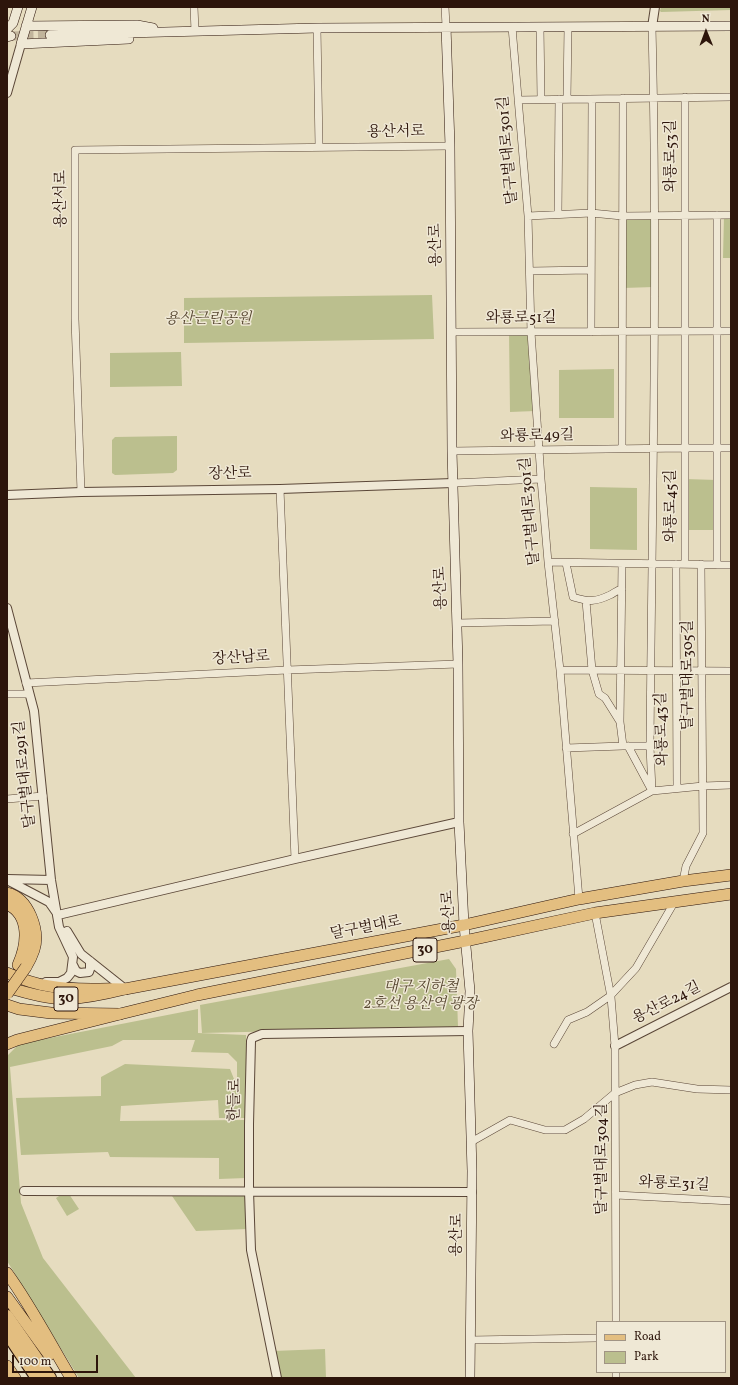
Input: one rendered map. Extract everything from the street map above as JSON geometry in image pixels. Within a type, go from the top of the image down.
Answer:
[{"type":"highway","points":[[7,1316],[50,1378]]},
{"type":"highway","points":[[7,1333],[37,1378]]},
{"type":"main road","points":[[8,34],[18,7]]},
{"type":"main road","points":[[32,7],[21,44],[138,38],[166,32]]},
{"type":"main road","points":[[26,26],[137,25],[166,32]]},
{"type":"main road","points":[[50,35],[446,26],[731,26]]},
{"type":"main road","name":"용산로","points":[[446,26],[450,146],[452,451],[458,664],[459,822],[464,926],[470,991],[468,1031],[472,1192],[470,1378]]},
{"type":"main road","name":"달구벌대로","points":[[7,987],[23,993],[64,999],[95,996],[125,989],[464,926],[579,900],[731,875]]},
{"type":"main road","points":[[7,893],[19,900],[28,910],[35,927],[34,949],[22,966],[7,994]]},
{"type":"main road","name":"달구벌대로","points":[[7,1005],[19,1009],[51,1013],[120,1014],[197,995],[595,913],[731,894]]},
{"type":"main road","points":[[7,904],[13,907],[20,914],[25,926],[22,966],[7,981]]},
{"type":"main road","points":[[7,973],[29,982],[69,989],[125,989]]},
{"type":"main road","points":[[7,1044],[17,1040],[120,1014]]},
{"type":"main road","points":[[7,1051],[12,1046],[34,1036]]},
{"type":"main road","points":[[7,1273],[23,1295],[71,1378]]},
{"type":"main road","points":[[7,1297],[66,1378]]},
{"type":"main road","points":[[7,1366],[15,1378]]},
{"type":"main road","points":[[7,1374],[10,1378]]},
{"type":"street","points":[[194,7],[194,31]]},
{"type":"street","name":"용산로","points":[[445,7],[446,26]]},
{"type":"street","points":[[652,27],[655,7]]},
{"type":"street","name":"달구벌대로301길","points":[[512,27],[528,216],[531,332],[541,478],[548,562],[560,670],[579,900]]},
{"type":"street","points":[[540,27],[541,99]]},
{"type":"street","points":[[567,99],[568,27]]},
{"type":"street","name":"와룡로53길","points":[[652,27],[654,97],[654,216]]},
{"type":"street","points":[[317,28],[319,147]]},
{"type":"street","points":[[7,93],[21,44]]},
{"type":"street","name":"와룡로53길","points":[[685,97],[686,215]]},
{"type":"street","points":[[518,100],[731,97]]},
{"type":"street","points":[[622,448],[623,98]]},
{"type":"street","points":[[558,214],[559,99]]},
{"type":"street","points":[[591,332],[592,99]]},
{"type":"street","name":"용산서로","points":[[81,492],[75,319],[75,150],[450,146]]},
{"type":"street","points":[[528,216],[558,214],[622,216],[731,215]]},
{"type":"street","points":[[685,448],[686,215]]},
{"type":"street","points":[[717,215],[717,565]]},
{"type":"street","points":[[654,216],[654,448]]},
{"type":"street","points":[[530,271],[591,270]]},
{"type":"street","name":"와룡로51길","points":[[452,332],[731,331]]},
{"type":"street","name":"와룡로45길","points":[[653,564],[654,448]]},
{"type":"street","name":"와룡로45길","points":[[685,448],[685,564]]},
{"type":"street","name":"와룡로49길","points":[[452,451],[731,448]]},
{"type":"street","points":[[453,483],[541,478]]},
{"type":"street","name":"장산로","points":[[7,495],[81,492],[280,489],[453,483]]},
{"type":"street","points":[[280,489],[295,859]]},
{"type":"street","name":"와룡로45길","points":[[548,562],[731,565]]},
{"type":"street","points":[[566,563],[573,597],[586,601],[598,599],[622,589]]},
{"type":"street","points":[[622,564],[620,724],[625,746],[652,790]]},
{"type":"street","name":"와룡로43길","points":[[652,790],[650,746],[653,564]]},
{"type":"street","name":"와룡로43길","points":[[676,564],[677,788]]},
{"type":"street","name":"달구벌대로305길","points":[[683,882],[686,866],[703,833],[701,564]]},
{"type":"street","points":[[586,601],[592,670],[598,694],[604,698],[620,724]]},
{"type":"street","name":"달구벌대로291길","points":[[7,608],[10,629],[34,711],[51,880],[59,927],[73,957],[73,965]]},
{"type":"street","points":[[457,624],[555,621]]},
{"type":"street","name":"장산남로","points":[[26,683],[287,670],[458,664]]},
{"type":"street","name":"와룡로43길","points":[[560,670],[731,671]]},
{"type":"street","points":[[7,694],[29,694]]},
{"type":"street","points":[[566,748],[625,746]]},
{"type":"street","name":"와룡로43길","points":[[625,746],[650,746]]},
{"type":"street","points":[[574,834],[652,790],[731,785]]},
{"type":"street","points":[[7,799],[43,796]]},
{"type":"street","points":[[58,915],[459,822]]},
{"type":"street","points":[[7,879],[51,880]]},
{"type":"street","points":[[7,879],[48,902],[58,915],[81,954],[125,989]]},
{"type":"street","points":[[554,1044],[568,1020],[587,1012],[611,995],[636,968],[675,901]]},
{"type":"street","points":[[595,913],[611,995]]},
{"type":"street","points":[[73,965],[76,971],[85,973],[89,972],[90,961]]},
{"type":"street","points":[[29,982],[59,982],[67,978],[71,973],[73,965]]},
{"type":"street","name":"용산로24길","points":[[616,1046],[731,987]]},
{"type":"street","name":"달구벌대로304길","points":[[611,995],[616,1046],[616,1321]]},
{"type":"street","name":"한들로","points":[[277,1378],[251,1250],[249,1124],[252,1038],[262,1034],[468,1031]]},
{"type":"street","points":[[471,1142],[510,1120],[544,1130],[565,1130],[584,1119],[615,1093],[635,1085],[652,1082],[697,1090],[731,1090]]},
{"type":"street","points":[[24,1192],[472,1192]]},
{"type":"street","name":"와룡로31길","points":[[616,1195],[731,1201]]},
{"type":"street","points":[[470,1340],[596,1338]]},
{"type":"green space","points":[[661,7],[731,7],[731,10],[661,12]]},
{"type":"green space","points":[[724,216],[731,216],[731,258],[723,258]]},
{"type":"green space","points":[[623,218],[654,218],[654,287],[623,288]]},
{"type":"green space","name":"용산근린공원","points":[[432,295],[434,339],[184,343],[184,298]]},
{"type":"green space","points":[[509,332],[530,333],[535,411],[510,412]]},
{"type":"green space","points":[[181,352],[182,386],[110,387],[110,353]]},
{"type":"green space","points":[[614,369],[614,418],[559,418],[559,370]]},
{"type":"green space","points":[[177,436],[177,470],[173,473],[115,475],[112,473],[112,440],[115,437]]},
{"type":"green space","points":[[685,479],[717,480],[717,530],[685,530]]},
{"type":"green space","points":[[590,487],[637,488],[637,550],[590,549]]},
{"type":"green space","name":"대구 지하철 2호선 용산역 광장","points":[[449,959],[456,969],[458,1027],[202,1033],[200,1005]]},
{"type":"green space","points":[[198,1009],[198,1033],[246,1035],[247,1118],[219,1118],[218,1100],[121,1106],[120,1121],[245,1120],[246,1178],[219,1179],[219,1158],[110,1157],[108,1152],[21,1155],[16,1098],[101,1096],[101,1077],[125,1064],[230,1069],[234,1079],[237,1079],[237,1062],[228,1053],[191,1052],[195,1040],[123,1040],[112,1046],[10,1067],[21,1203],[43,1258],[136,1378],[79,1378],[7,1261],[7,1056],[19,1044]]},
{"type":"green space","points":[[67,1191],[79,1209],[67,1216],[56,1198]]},
{"type":"green space","points":[[170,1193],[246,1193],[248,1229],[196,1231]]},
{"type":"green space","points":[[325,1349],[326,1378],[279,1378],[273,1351]]},
{"type":"tunnel","points":[[11,36],[50,35]]}]
